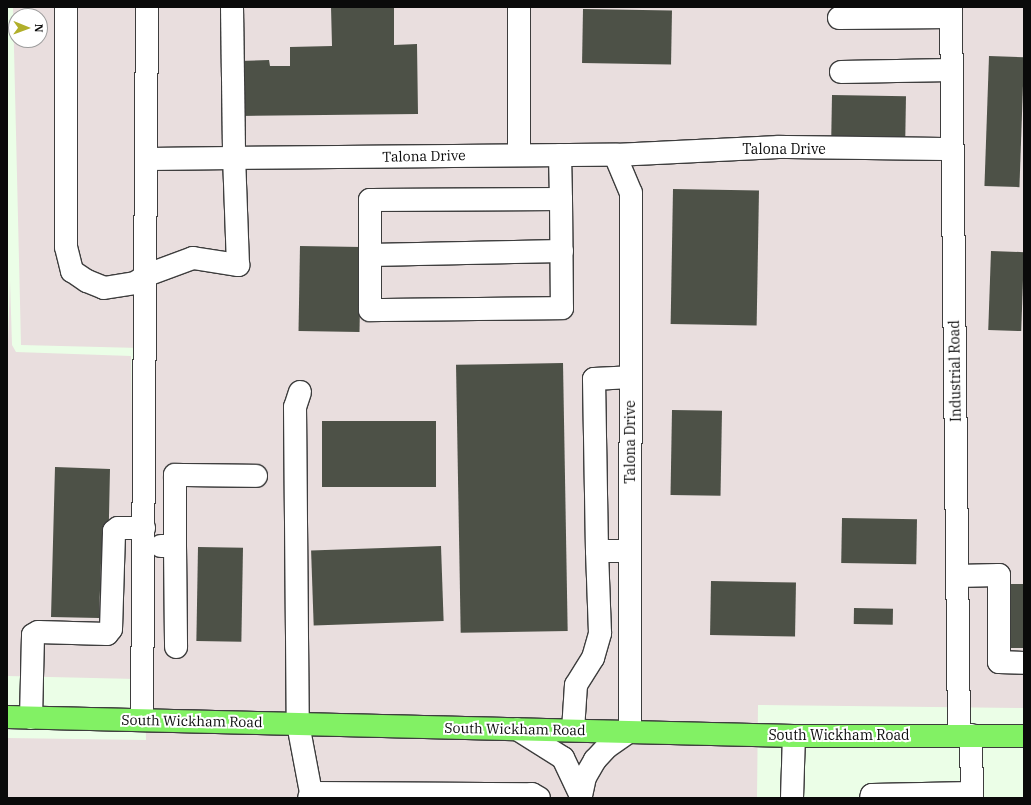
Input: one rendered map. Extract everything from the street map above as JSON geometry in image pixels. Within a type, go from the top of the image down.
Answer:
[{"type":"main road","name":"South Wickham Road","points":[[7,717],[794,736],[1024,736]]},
{"type":"street","points":[[66,7],[66,247],[72,271],[87,281],[104,288],[135,283],[147,275],[193,258],[238,265],[234,158],[232,7]]},
{"type":"street","points":[[142,720],[148,159],[147,7]]},
{"type":"street","points":[[519,7],[519,155]]},
{"type":"street","points":[[839,18],[951,12]]},
{"type":"street","name":"Industrial Road","points":[[951,12],[957,576],[965,735],[972,795]]},
{"type":"street","points":[[841,72],[952,70]]},
{"type":"street","name":"Talona Drive","points":[[148,159],[615,155],[779,147],[952,149]]},
{"type":"street","points":[[560,155],[561,199],[562,251],[562,308],[370,310],[370,200],[561,199]]},
{"type":"street","name":"Talona Drive","points":[[615,155],[631,193],[630,731]]},
{"type":"street","points":[[370,254],[562,251]]},
{"type":"street","points":[[573,730],[576,685],[593,658],[600,633],[594,379],[630,377]]},
{"type":"street","points":[[300,392],[295,407],[298,724],[310,795],[532,794],[539,798]]},
{"type":"street","points":[[176,647],[175,475],[256,476]]},
{"type":"street","points":[[31,718],[34,636],[38,632],[108,634],[111,629],[114,531],[118,528],[144,538],[176,546]]},
{"type":"street","points":[[597,551],[630,552]]},
{"type":"street","points":[[957,576],[998,575],[999,662],[1024,663]]},
{"type":"street","points":[[517,729],[563,758],[580,798]]},
{"type":"street","points":[[580,798],[586,777],[595,760],[607,747],[630,731]]},
{"type":"street","points":[[792,798],[794,736]]},
{"type":"street","points":[[871,798],[872,795],[972,795]]},
{"type":"shaded area","points":[[13,7],[1024,7],[1024,708],[758,705],[757,798],[7,798],[7,738],[146,740],[140,348],[21,345],[14,48],[48,48],[48,8]]},
{"type":"shaded area","points":[[10,280],[12,345],[16,352],[131,356],[136,679],[7,676],[7,373]]},
{"type":"building","points":[[331,7],[394,7],[394,45],[417,44],[418,114],[240,116],[239,61],[269,60],[270,66],[290,66],[290,47],[332,46]]},
{"type":"building","points":[[583,9],[672,11],[671,65],[582,63]]},
{"type":"building","points":[[989,56],[1024,57],[1019,187],[984,186]]},
{"type":"building","points":[[832,95],[906,96],[905,139],[831,138]]},
{"type":"building","points":[[673,189],[759,191],[757,325],[671,324]]},
{"type":"building","points":[[300,246],[361,247],[360,332],[299,331]]},
{"type":"building","points":[[991,251],[1024,252],[1021,331],[988,330]]},
{"type":"building","points":[[563,363],[568,631],[461,633],[456,365]]},
{"type":"building","points":[[672,410],[722,411],[721,496],[671,495]]},
{"type":"building","points":[[322,421],[436,421],[436,487],[322,487]]},
{"type":"building","points":[[55,467],[110,469],[108,563],[101,563],[99,618],[51,617]]},
{"type":"building","points":[[842,518],[917,519],[916,564],[841,563]]},
{"type":"building","points":[[441,546],[444,621],[314,625],[311,551]]},
{"type":"building","points":[[198,547],[243,548],[241,642],[196,641]]},
{"type":"building","points":[[711,581],[796,582],[795,636],[710,635]]},
{"type":"building","points":[[1009,584],[1024,584],[1024,648],[1009,648]]},
{"type":"building","points":[[854,608],[893,609],[893,625],[854,624]]}]
